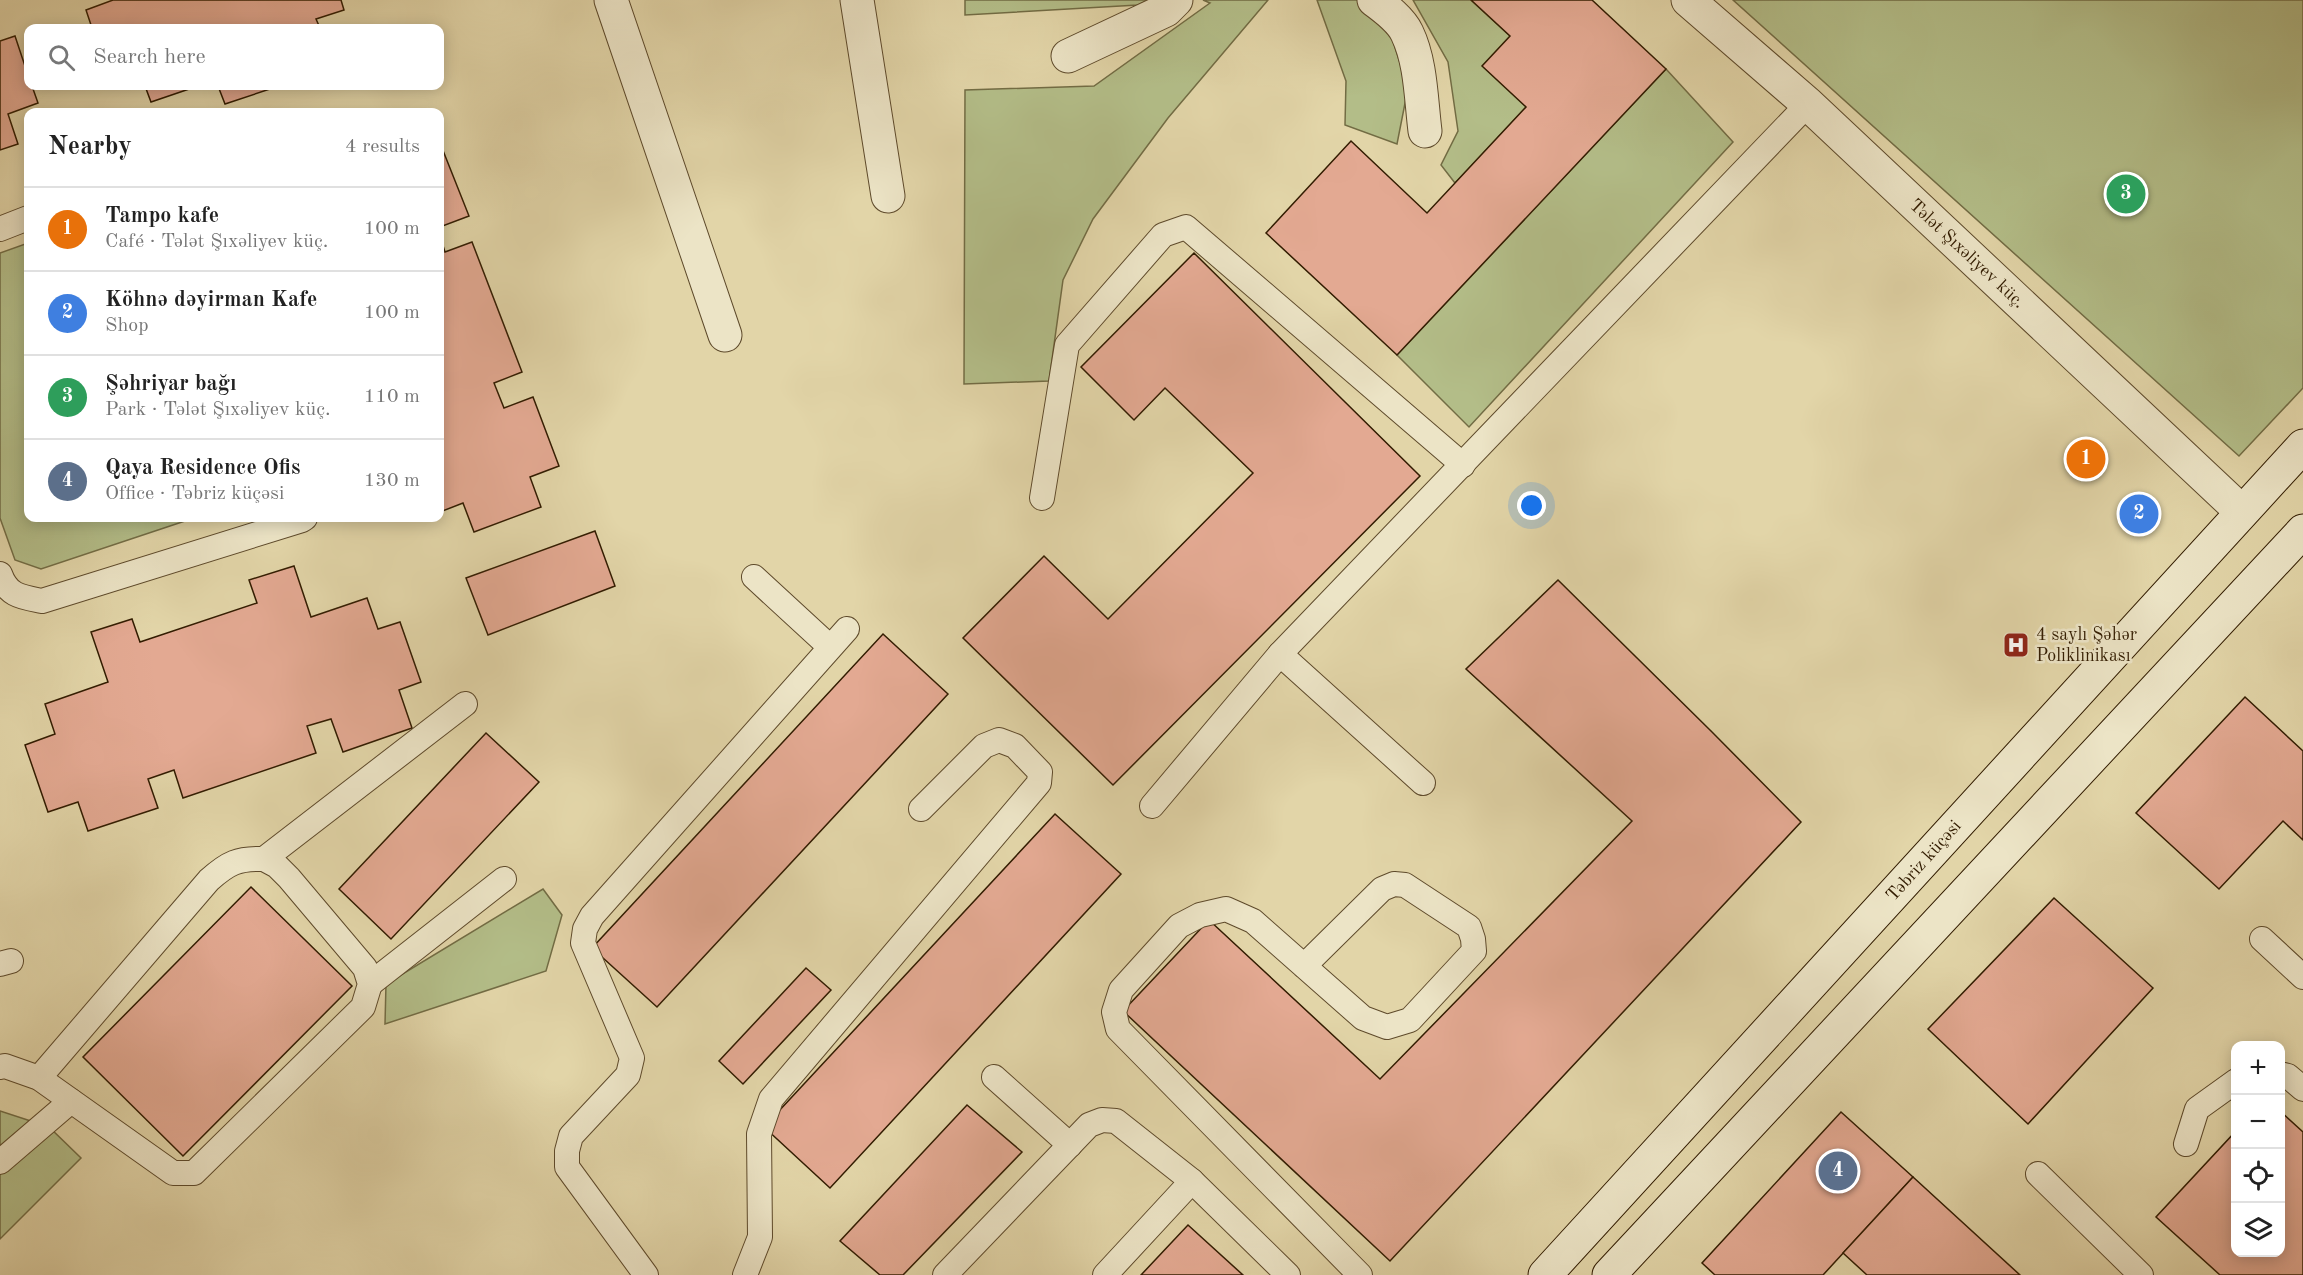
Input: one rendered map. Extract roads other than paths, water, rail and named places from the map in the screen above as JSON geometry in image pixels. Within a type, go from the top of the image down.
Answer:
[{"type":"main road","points":[[610,0],[724,335]]},
{"type":"main road","points":[[857,0],[888,196]]},
{"type":"main road","points":[[1068,56],[1166,10],[1176,0]]},
{"type":"main road","points":[[1374,0],[1385,8],[1406,31],[1416,58],[1425,131]]},
{"type":"main road","name":"Tələt Şıxəliyev küç.","points":[[1688,0],[1808,104],[2242,512]]},
{"type":"main road","name":"Təbriz küçəsi","points":[[1545,1275],[2303,446]]},
{"type":"main road","points":[[1609,1275],[2303,531]]},
{"type":"lane","points":[[1152,806],[1280,654],[1808,104]]},
{"type":"lane","points":[[0,229],[24,220]]},
{"type":"lane","points":[[1042,498],[1067,345],[1163,236],[1186,227],[1463,465]]},
{"type":"lane","points":[[0,574],[2,581],[16,597],[42,601],[296,522]]},
{"type":"lane","points":[[754,577],[830,647]]},
{"type":"lane","points":[[646,1275],[567,1167],[567,1151],[571,1136],[628,1075],[632,1058],[583,943],[585,929],[592,916],[846,629]]},
{"type":"lane","points":[[1280,654],[1423,783]]},
{"type":"lane","points":[[264,859],[465,704]]},
{"type":"lane","points":[[745,1275],[760,1237],[759,1134],[771,1099],[1039,783],[1040,772],[1015,746],[999,740],[984,746],[921,809]]},
{"type":"lane","points":[[0,1067],[5,1066],[39,1078],[172,1173],[194,1173],[363,1007],[370,984],[366,968],[277,866],[264,859],[246,858],[224,866],[209,880],[39,1078]]},
{"type":"lane","points":[[370,984],[504,879]]},
{"type":"lane","points":[[1304,966],[1382,889],[1394,884],[1405,885],[1469,927],[1473,939],[1474,951],[1410,1020],[1387,1027],[1363,1018],[1304,966],[1253,921],[1226,909],[1200,915],[1179,926],[1121,990],[1114,1012],[1118,1029],[1360,1275]]},
{"type":"lane","points":[[2262,939],[2303,976]]},
{"type":"lane","points":[[2285,1075],[2303,1089]]},
{"type":"lane","points":[[994,1077],[1070,1145]]},
{"type":"lane","points":[[2187,1144],[2197,1109],[2231,1084]]},
{"type":"lane","points":[[0,1162],[71,1101]]},
{"type":"lane","points":[[958,1270],[1089,1125],[1102,1120],[1116,1121],[1192,1181],[1288,1275]]},
{"type":"lane","points":[[2038,1174],[2141,1275]]},
{"type":"lane","points":[[1105,1275],[1192,1181]]},
{"type":"place","name":"Şəhriyar bağı","points":[[2126,194]]},
{"type":"place","name":"Tampo kafe","points":[[2086,459]]},
{"type":"place","name":"Köhnə dəyirman Kafe","points":[[2139,514]]},
{"type":"place","name":"4 saylı Şəhər Poliklinikası","points":[[2016,645]]},
{"type":"place","name":"Qaya Residence Ofis","points":[[1838,1171]]}]
